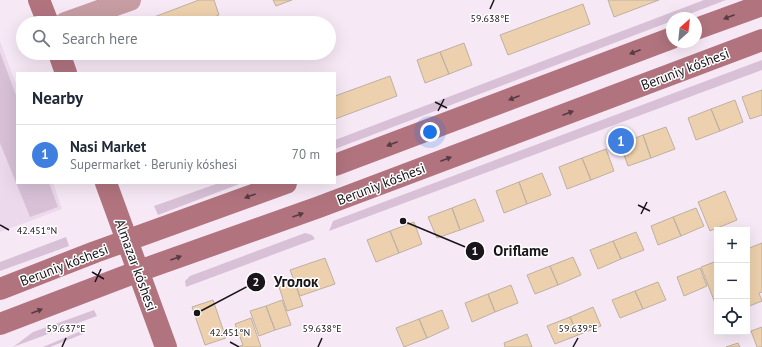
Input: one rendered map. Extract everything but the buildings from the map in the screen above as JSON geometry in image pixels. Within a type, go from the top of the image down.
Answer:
[{"type":"street","points":[[39,0],[45,16]]},
{"type":"street","points":[[85,16],[130,0]]},
{"type":"street","points":[[702,27],[762,5]]},
{"type":"street","points":[[336,165],[666,40]]},
{"type":"street","name":"Beruniy kóshesi","points":[[0,324],[139,271],[319,207],[762,40]]},
{"type":"street","points":[[61,60],[66,72]]},
{"type":"street","name":"Almazar kóshesi","points":[[106,184],[166,347]]},
{"type":"street","name":"Beruniy kóshesi","points":[[0,289],[95,252],[283,184]]},
{"type":"shaded area","points":[[704,0],[726,0],[695,12],[672,12]]},
{"type":"shaded area","points":[[666,14],[666,23],[336,149],[336,140]]},
{"type":"shaded area","points":[[0,41],[16,84],[16,184],[53,184],[62,209],[0,232]]},
{"type":"shaded area","points":[[0,52],[16,95],[16,182],[0,143]]},
{"type":"shaded area","points":[[762,60],[762,70],[329,231],[333,221]]},
{"type":"shaded area","points":[[17,184],[49,184],[58,207],[30,217]]},
{"type":"shaded area","points":[[216,184],[239,184],[158,215],[154,206]]},
{"type":"shaded area","points":[[305,233],[312,235],[315,239],[186,287],[185,281],[190,276]]},
{"type":"shaded area","points":[[66,237],[69,246],[0,271],[0,262]]},
{"type":"shaded area","points":[[94,310],[97,316],[13,347],[33,332]]},
{"type":"shaded area","points":[[81,331],[83,334],[50,347],[43,347]]},
{"type":"place","name":"Nasi Market","points":[[621,141]]},
{"type":"place","name":"Oriflame","points":[[403,221]]},
{"type":"place","name":"Уголок","points":[[197,313]]}]
